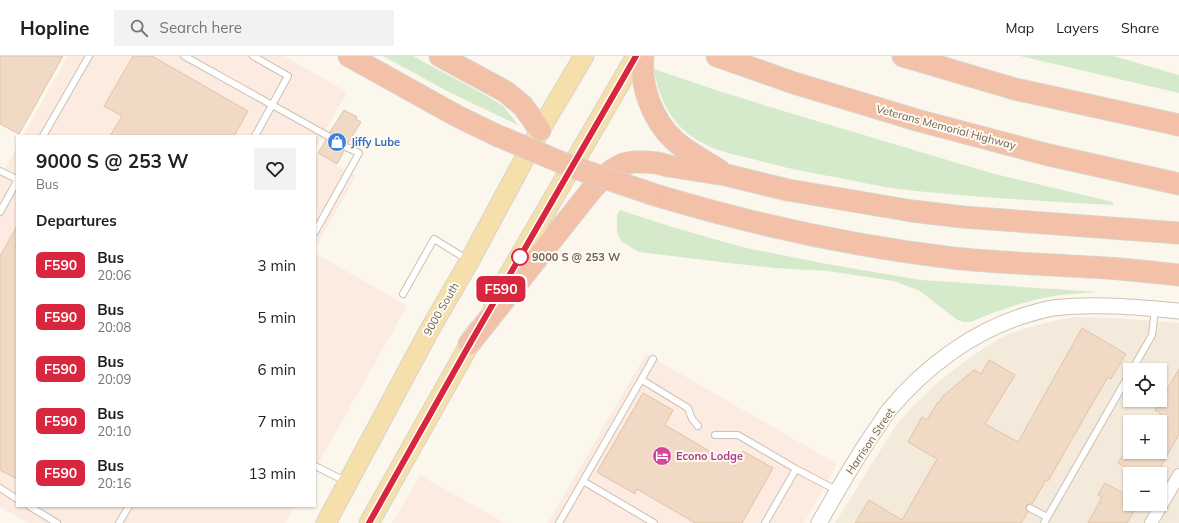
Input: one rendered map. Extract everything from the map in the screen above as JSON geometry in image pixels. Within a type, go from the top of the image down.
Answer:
[{"type":"highway","points":[[348,56],[457,116],[496,135],[570,166],[652,194],[742,219],[853,243],[910,252],[999,262],[1089,267],[1179,275]]},
{"type":"highway","points":[[440,56],[506,92],[523,106],[540,130]]},
{"type":"highway","points":[[643,56],[642,67],[644,87],[649,101],[663,128],[687,151],[726,175]]},
{"type":"highway","name":"Veterans Memorial Highway","points":[[717,56],[794,83],[920,121],[1049,155],[1179,184]]},
{"type":"highway","points":[[904,56],[1015,89],[1179,125]]},
{"type":"highway","points":[[469,344],[593,188],[612,170],[623,164],[634,162],[657,163],[726,175],[788,190],[920,212],[963,217],[1179,233]]},
{"type":"main road","name":"9000 South","points":[[326,523],[429,331],[470,260],[540,130],[584,56]]},
{"type":"main road","points":[[369,523],[469,344],[636,56]]},
{"type":"street","name":"Harrison Street","points":[[819,523],[863,449],[889,411],[919,378],[954,350],[984,332],[1016,318],[1051,308],[1085,305],[1120,306],[1179,311]]},
{"type":"street","points":[[1152,523],[1179,475]]},
{"type":"lane","points":[[44,135],[89,56]]},
{"type":"lane","points":[[184,56],[328,136]]},
{"type":"lane","points":[[253,56],[288,76],[256,135]]},
{"type":"lane","points":[[316,230],[359,153],[346,147]]},
{"type":"lane","points":[[0,171],[16,179]]},
{"type":"lane","points":[[0,212],[16,182]]},
{"type":"lane","points":[[403,294],[434,239],[470,260]]},
{"type":"lane","points":[[1136,363],[1152,335],[1156,309]]},
{"type":"lane","points":[[559,523],[653,359]]},
{"type":"lane","points":[[642,380],[688,408],[692,418],[698,426]]},
{"type":"lane","points":[[1030,508],[1045,520],[1123,385]]},
{"type":"lane","points":[[715,435],[738,435],[796,469],[838,491]]},
{"type":"lane","points":[[316,467],[348,483]]},
{"type":"lane","points":[[765,523],[796,469]]},
{"type":"lane","points":[[583,482],[654,523]]},
{"type":"lane","points":[[0,488],[16,498]]},
{"type":"lane","points":[[31,507],[57,523]]},
{"type":"lane","points":[[119,523],[128,507]]},
{"type":"shaded area","points":[[68,56],[284,56],[347,92],[316,147],[316,135],[24,135]]},
{"type":"shaded area","points":[[16,149],[16,507],[293,507],[285,523],[29,523],[0,507],[0,177]]},
{"type":"shaded area","points":[[316,154],[356,176],[316,246]]},
{"type":"shaded area","points":[[316,254],[407,306],[316,467]]},
{"type":"shaded area","points":[[1077,317],[1115,318],[1179,323],[1179,523],[835,523],[893,430],[908,411],[937,383],[990,344],[1008,334],[1037,325]]},
{"type":"shaded area","points":[[646,354],[837,464],[804,523],[548,523]]},
{"type":"shaded area","points":[[420,475],[430,481],[505,523],[392,523]]},
{"type":"green space","points":[[383,56],[413,56],[503,106],[518,125],[447,91]]},
{"type":"green space","points":[[1020,56],[1113,56],[1179,75],[1179,93]]},
{"type":"green space","points":[[654,69],[780,110],[991,173],[1113,202],[1113,205],[898,189],[796,170],[728,153],[709,146],[683,130],[666,106],[658,88]]},
{"type":"green space","points":[[620,210],[742,247],[827,264],[921,280],[1097,292],[1060,295],[1038,299],[995,312],[971,322],[963,322],[956,319],[920,291],[894,281],[828,271],[775,268],[639,252],[622,242],[617,232],[617,215]]},
{"type":"building","points":[[0,56],[63,56],[19,134],[0,124]]},
{"type":"building","points":[[133,56],[152,56],[248,111],[235,135],[111,135],[122,116],[104,106]]},
{"type":"building","name":"Jiffy Lube","points":[[344,110],[357,117],[356,119],[361,122],[348,143],[342,145],[344,151],[337,164],[318,153],[326,140],[332,138],[330,132]]},
{"type":"building","points":[[16,228],[16,478],[0,470],[0,256]]},
{"type":"building","points":[[1082,328],[1126,354],[1111,379],[1108,377],[1048,481],[1046,480],[1032,504],[1026,506],[1028,512],[1021,523],[855,523],[869,500],[902,520],[937,459],[908,442],[922,417],[927,420],[943,396],[974,370],[981,374],[989,360],[1015,375],[985,424],[1018,442]]},
{"type":"building","points":[[1179,369],[1179,434],[1167,456],[1167,415],[1160,415],[1160,413],[1155,410],[1157,407],[1167,407],[1167,390]]},
{"type":"building","name":"Econo Lodge","points":[[643,393],[673,410],[665,425],[735,466],[743,451],[773,468],[742,523],[695,523],[637,489],[635,494],[597,472]]},
{"type":"building","points":[[1123,455],[1123,459],[1165,459],[1161,467],[1125,467],[1118,463]]},
{"type":"building","points":[[1105,483],[1123,493],[1123,511],[1134,511],[1127,523],[1088,523],[1102,497],[1098,495]]},
{"type":"bus line","name":"F590","points":[[369,523],[468,347],[636,56]]},
{"type":"place","name":"Jiffy Lube","points":[[337,142]]},
{"type":"place","name":"9000 S @ 253 W","points":[[520,257]]},
{"type":"place","name":"Econo Lodge","points":[[662,456]]}]
